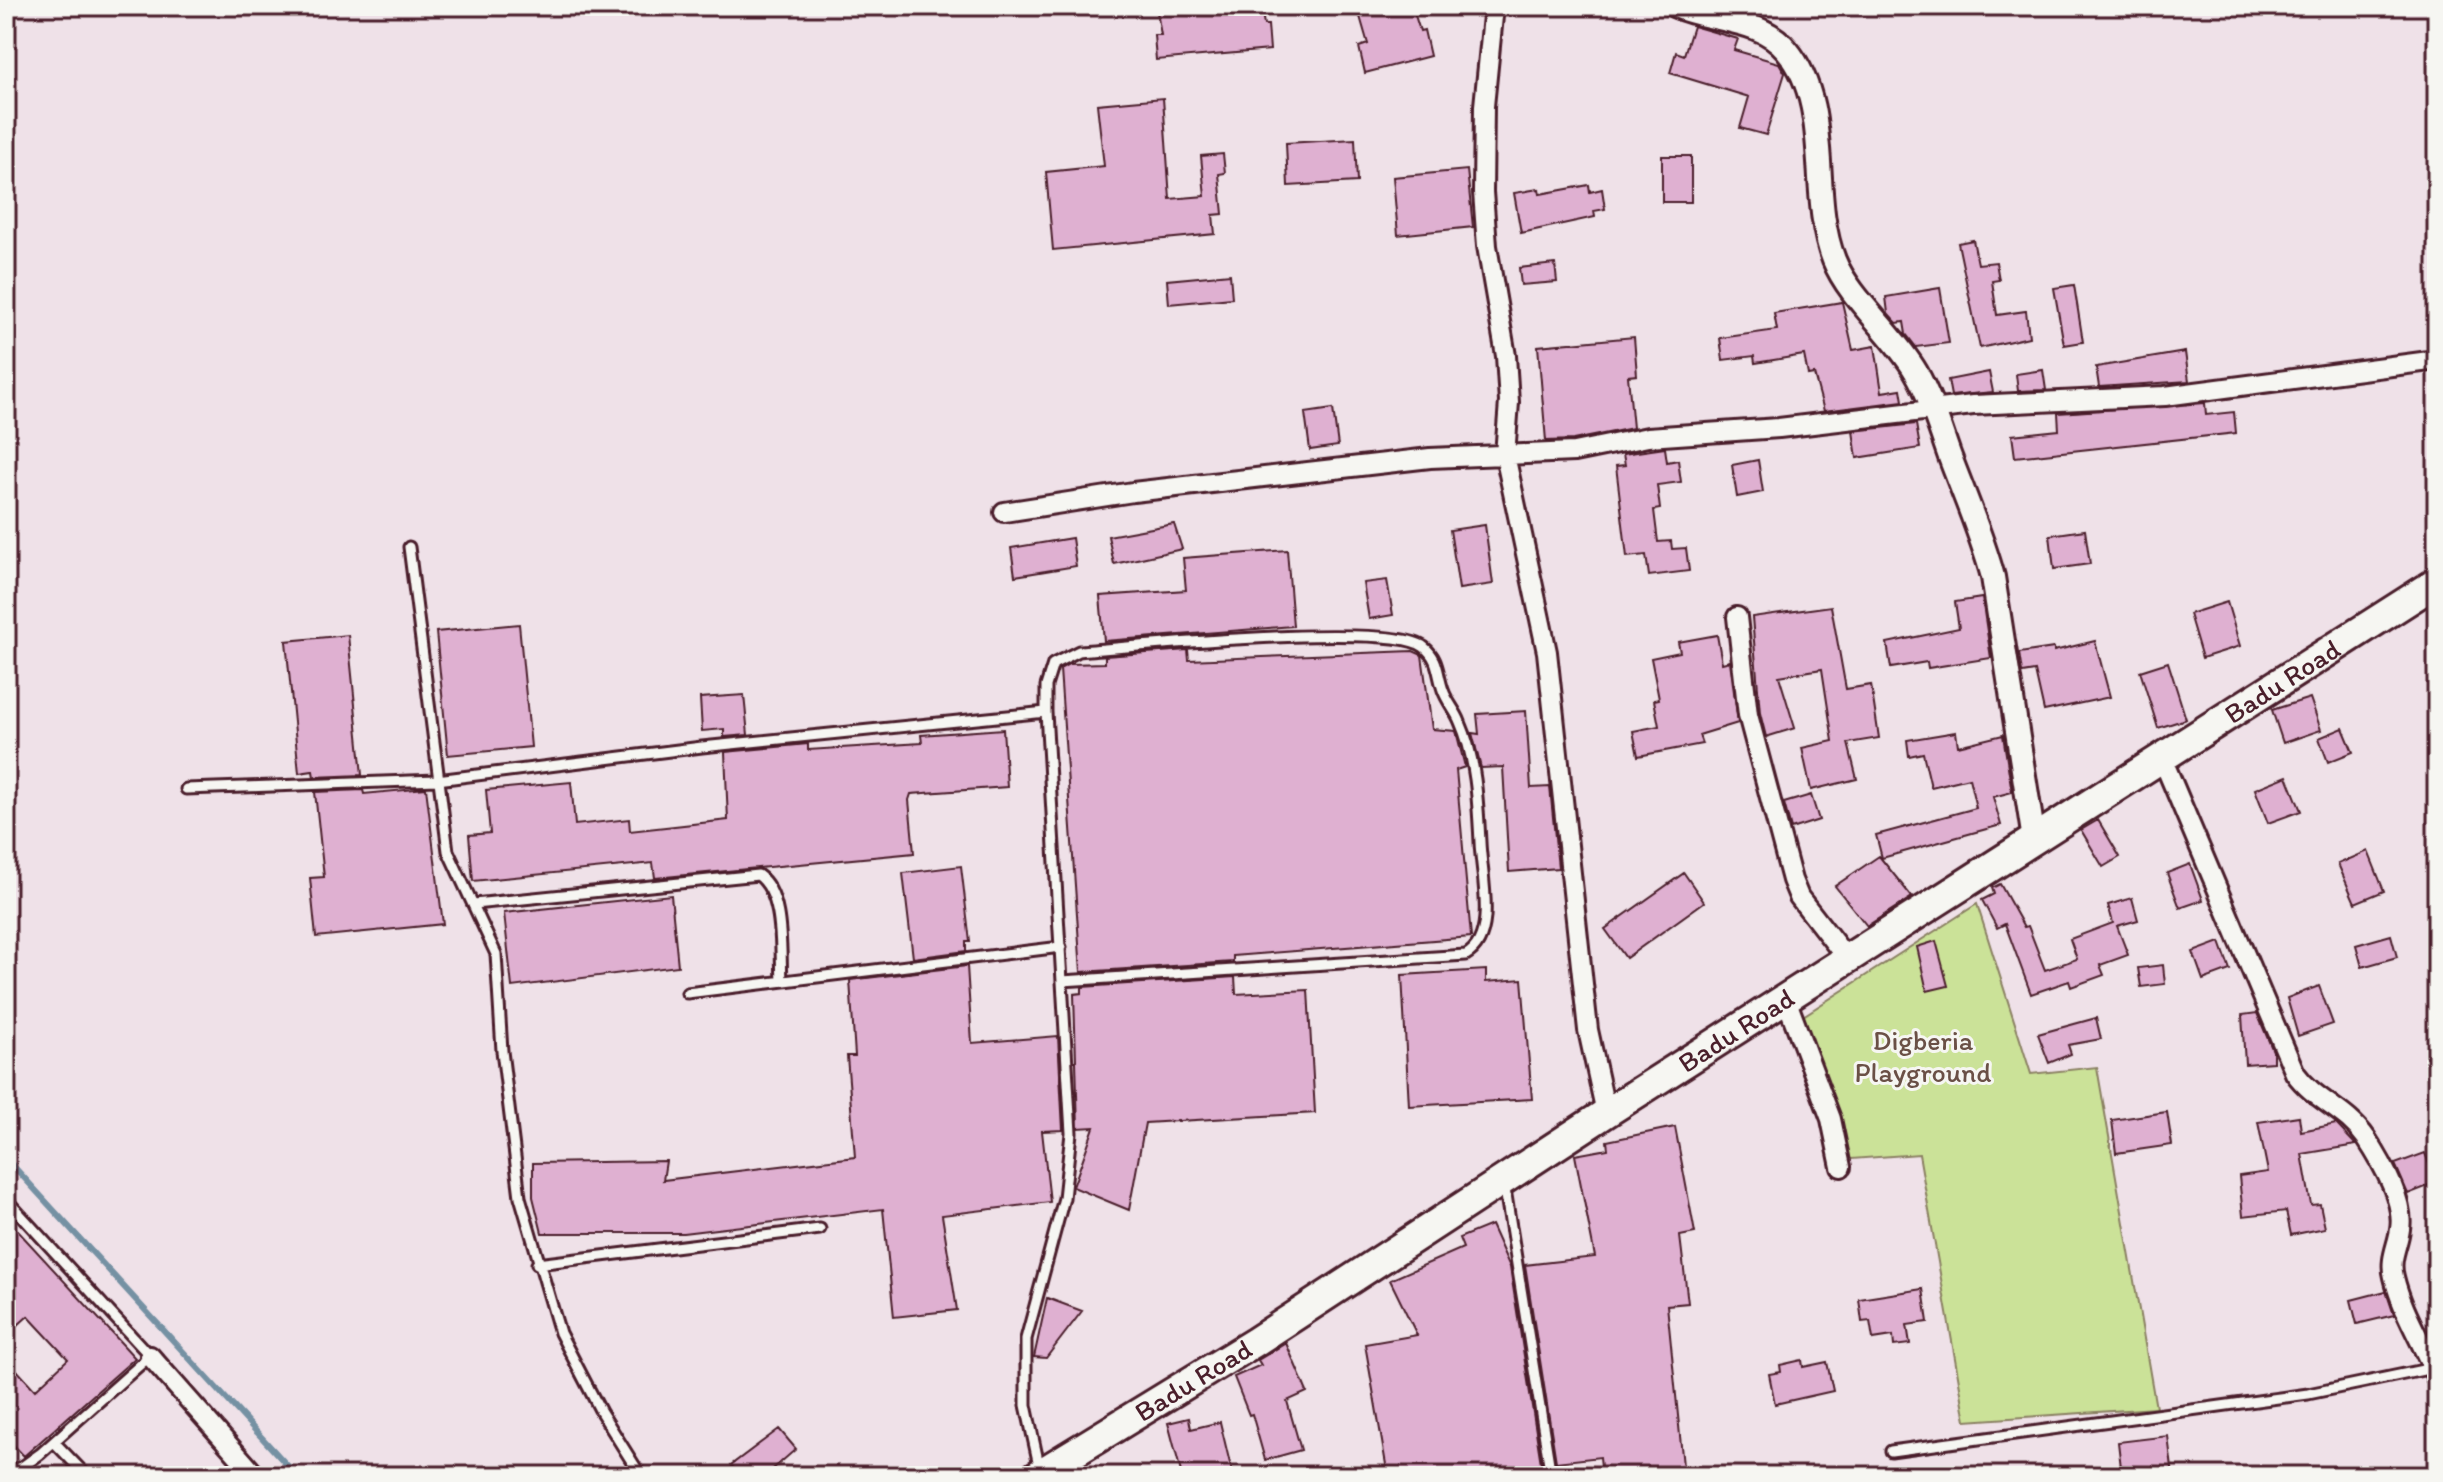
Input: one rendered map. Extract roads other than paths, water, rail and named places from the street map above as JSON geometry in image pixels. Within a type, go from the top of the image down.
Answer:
[{"type":"main road","name":"Badu Road","points":[[1038,1474],[1255,1342],[1606,1113],[2437,582]]},
{"type":"street","points":[[1494,6],[1483,122],[1483,192],[1487,246],[1506,356],[1509,402],[1505,455],[1547,652],[1588,1030],[1606,1113]]},
{"type":"street","points":[[1676,6],[1696,15],[1759,29],[1784,46],[1800,69],[1815,132],[1821,202],[1834,261],[1850,288],[1896,341],[1918,375],[1983,542],[1993,577],[2034,840]]},
{"type":"street","points":[[1004,512],[1133,492],[1430,458],[1574,452],[1648,437],[1779,428],[1933,410],[2195,393],[2437,360]]},
{"type":"street","points":[[1737,617],[1748,715],[1792,880],[1799,897],[1848,960]]},
{"type":"street","points":[[2162,758],[2295,1073],[2308,1091],[2353,1120],[2382,1166],[2396,1199],[2401,1228],[2393,1248],[2392,1272],[2401,1307],[2435,1373]]},
{"type":"street","points":[[1786,999],[1831,1119],[1841,1167]]},
{"type":"street","points":[[150,1356],[256,1476]]},
{"type":"lane","points":[[409,547],[448,851],[496,954],[511,1139],[520,1197],[537,1264],[560,1333],[601,1412],[641,1476]]},
{"type":"lane","points":[[1038,1474],[1025,1373],[1026,1339],[1070,1166],[1071,1133],[1046,712],[1046,686],[1053,664],[1079,651],[1287,637],[1376,636],[1423,646],[1437,662],[1443,690],[1459,719],[1469,748],[1480,834],[1483,937],[1477,949],[1466,955],[1062,981]]},
{"type":"lane","points":[[186,789],[437,780],[702,747],[1046,712]]},
{"type":"lane","points":[[474,904],[758,875],[766,881],[775,902],[782,981]]},
{"type":"lane","points":[[687,993],[1061,947]]},
{"type":"lane","points":[[1504,1179],[1551,1476]]},
{"type":"lane","points":[[6,1199],[150,1356],[54,1442],[22,1467],[6,1472]]},
{"type":"lane","points":[[537,1264],[820,1229]]},
{"type":"lane","points":[[1891,1451],[2308,1394],[2435,1373]]},
{"type":"lane","points":[[54,1442],[84,1473]]},
{"type":"lane","points":[[72,1476],[84,1473]]},
{"type":"waterway","points":[[6,1158],[297,1476]]},
{"type":"park label","name":"Digberia Playground","points":[[1923,1056]]}]
